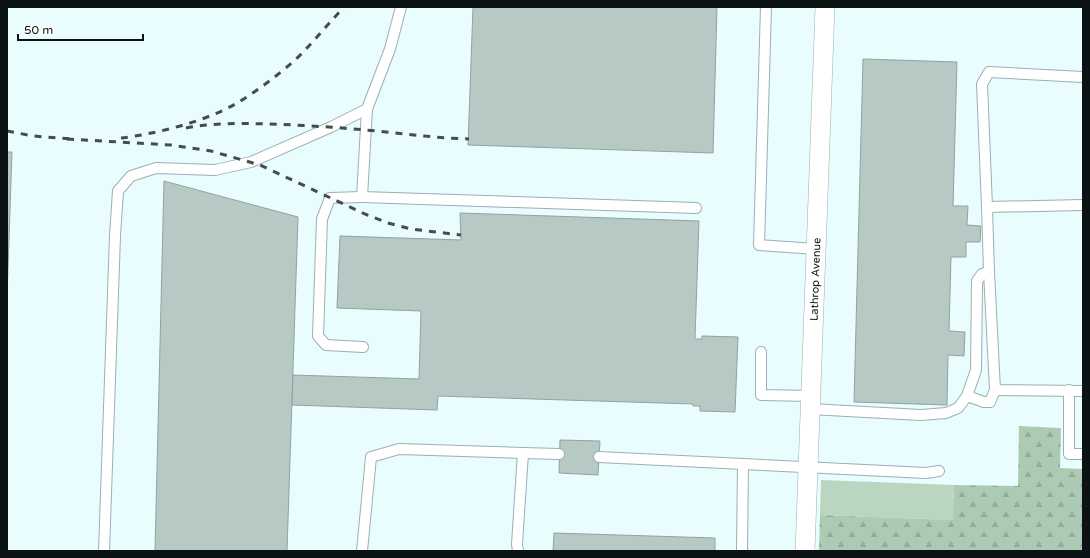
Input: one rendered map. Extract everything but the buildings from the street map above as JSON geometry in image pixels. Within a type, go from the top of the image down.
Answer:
[{"type":"street","name":"Lathrop Avenue","points":[[805,551],[825,7]]},
{"type":"lane","points":[[362,198],[367,108],[390,49],[401,7]]},
{"type":"lane","points":[[766,7],[759,245],[816,249]]},
{"type":"lane","points":[[968,396],[984,402],[990,402],[995,390],[982,84],[989,72],[1083,77]]},
{"type":"lane","points":[[104,551],[114,252],[118,191],[131,176],[156,168],[215,170],[251,162],[331,127],[367,108]]},
{"type":"lane","points":[[363,347],[326,344],[318,336],[322,219],[330,198],[696,208]]},
{"type":"lane","points":[[987,207],[1083,205]]},
{"type":"lane","points":[[761,352],[761,395],[920,415],[946,413],[958,408],[968,396],[976,370],[976,281],[982,274],[989,272]]},
{"type":"lane","points":[[995,390],[1083,391]]},
{"type":"lane","points":[[1069,390],[1069,454],[1083,454]]},
{"type":"lane","points":[[362,551],[371,457],[399,449],[559,454]]},
{"type":"lane","points":[[518,551],[517,544],[523,453]]},
{"type":"lane","points":[[599,457],[926,473],[939,471]]},
{"type":"lane","points":[[742,551],[743,464]]},
{"type":"green space","points":[[1019,426],[1061,428],[1060,468],[1083,469],[1083,551],[819,551],[820,515],[953,520],[954,485],[1018,486]]},
{"type":"green space","points":[[821,480],[954,485],[953,520],[820,515]]},
{"type":"railway","points":[[121,138],[181,126],[211,116],[237,103],[267,83],[294,61],[344,7]]},
{"type":"railway","points":[[186,128],[227,124],[280,124],[469,139]]},
{"type":"railway","points":[[7,131],[33,136],[73,139]]},
{"type":"railway","points":[[67,139],[171,145],[211,151],[260,165],[365,214],[388,223],[411,229],[461,235]]}]
